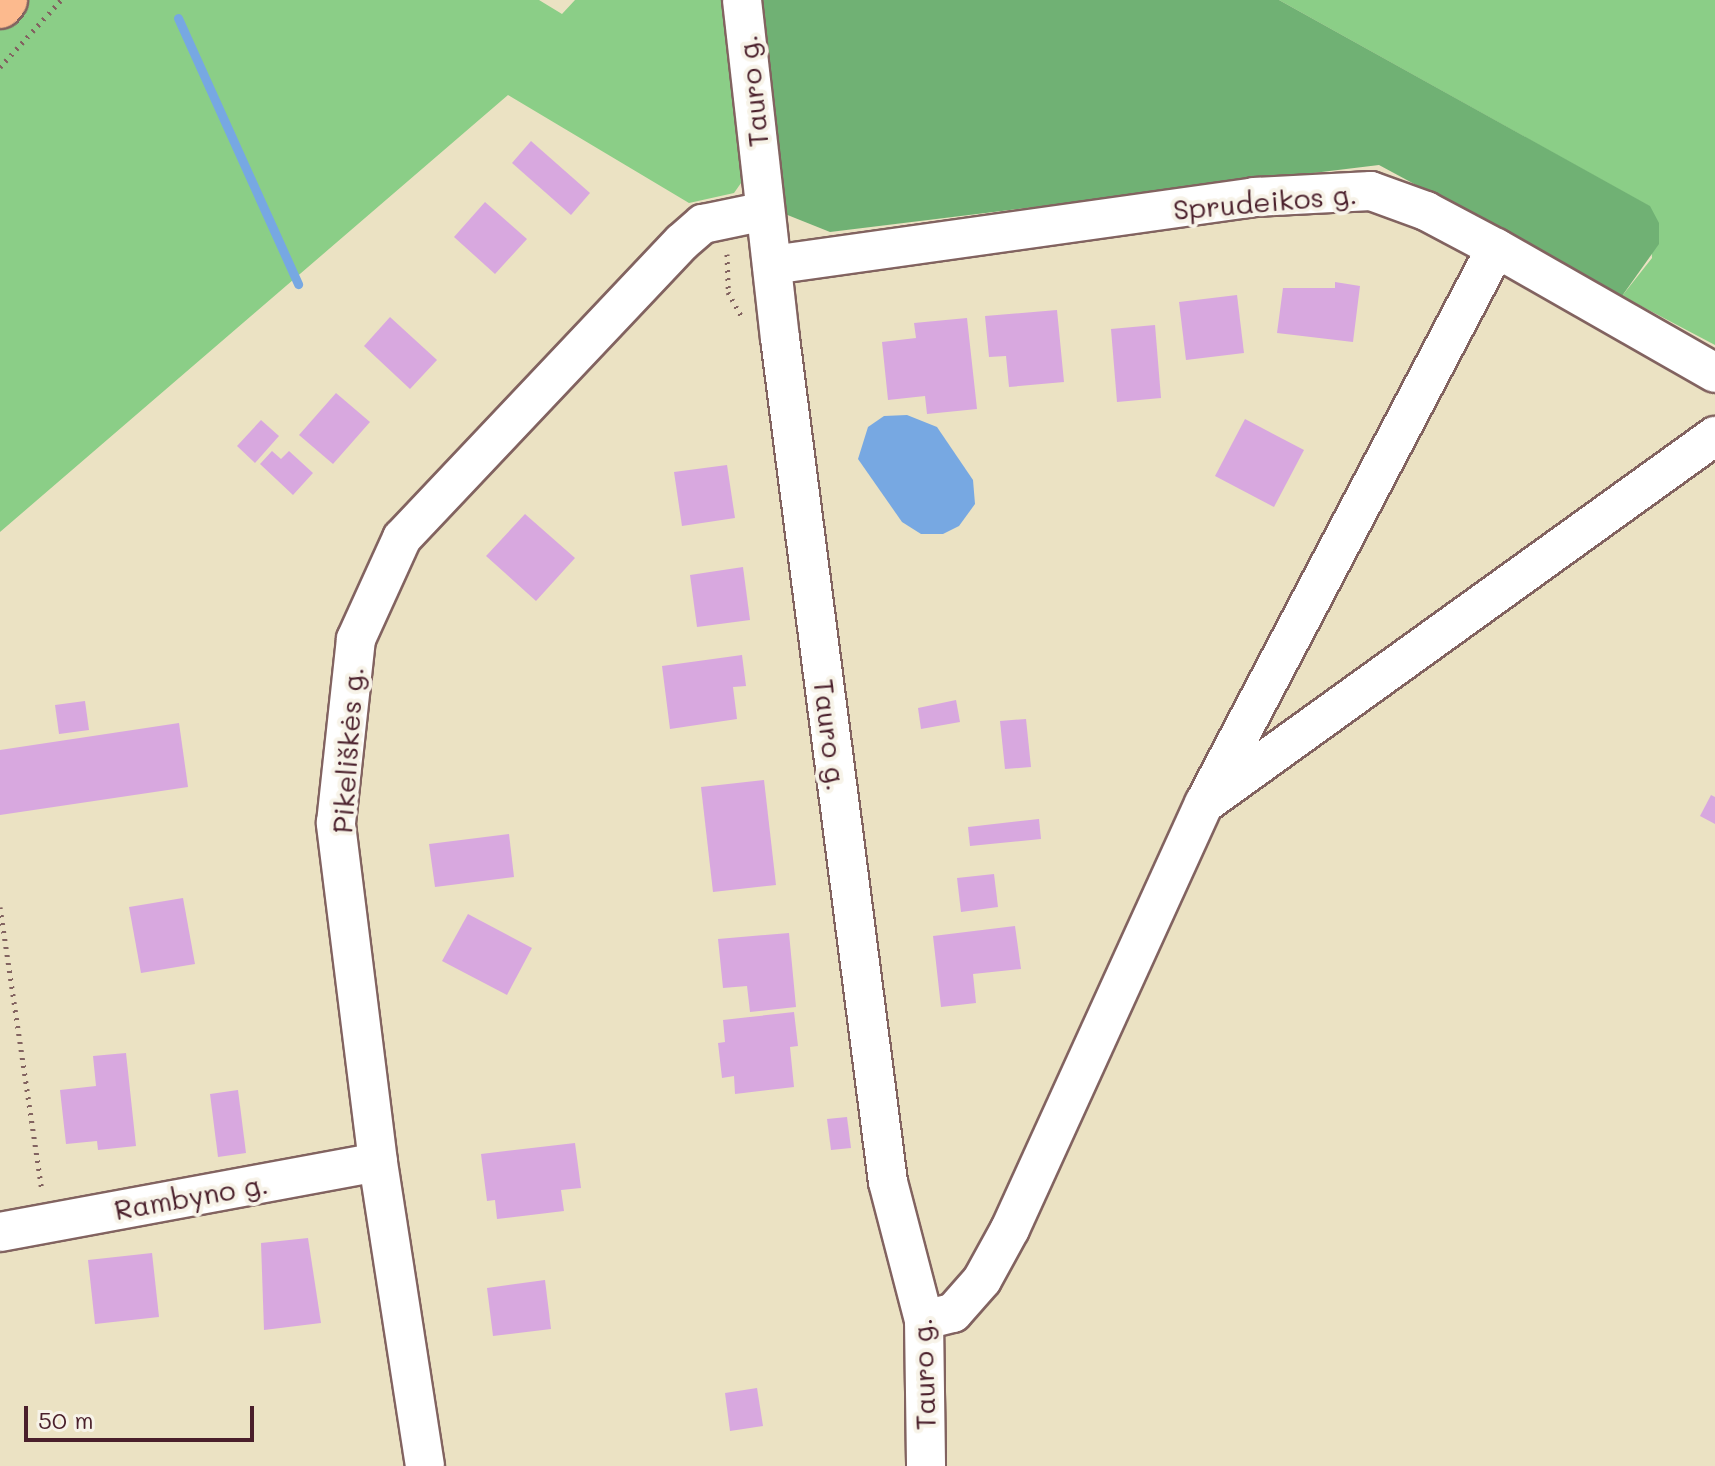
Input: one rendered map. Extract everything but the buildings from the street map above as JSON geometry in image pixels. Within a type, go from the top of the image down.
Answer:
[{"type":"main road","points":[[0,6],[5,0]]},
{"type":"street","name":"Tauro g.","points":[[742,0],[765,211],[888,1182],[924,1320],[926,1466]]},
{"type":"street","name":"Sprudeikos g.","points":[[772,265],[1254,197],[1371,191],[1426,211],[1496,248],[1715,373]]},
{"type":"street","name":"Pikeliškės g.","points":[[425,1466],[378,1162],[336,823],[356,639],[402,538],[682,242],[703,224],[765,211]]},
{"type":"street","points":[[924,1320],[953,1313],[982,1280],[1010,1229],[1204,804],[1496,248]]},
{"type":"street","points":[[1204,804],[1715,436]]},
{"type":"street","name":"Rambyno g.","points":[[2,1232],[378,1162]]},
{"type":"path","points":[[0,67],[61,0]]},
{"type":"path","points":[[0,907],[48,1223]]},
{"type":"green space","points":[[28,0],[539,0],[562,14],[575,0],[729,0],[748,173],[734,193],[689,203],[508,95],[0,532],[0,30]]},
{"type":"green space","points":[[757,0],[1279,0],[1650,206],[1659,223],[1659,244],[1622,296],[1379,165],[830,232],[780,212]]},
{"type":"green space","points":[[1279,0],[1715,0],[1715,345],[1622,296],[1652,258],[1649,206]]},
{"type":"water","points":[[907,415],[937,427],[973,480],[975,504],[959,526],[943,534],[921,534],[902,522],[858,459],[868,427],[884,416]]},
{"type":"waterway","points":[[178,18],[298,284]]}]
